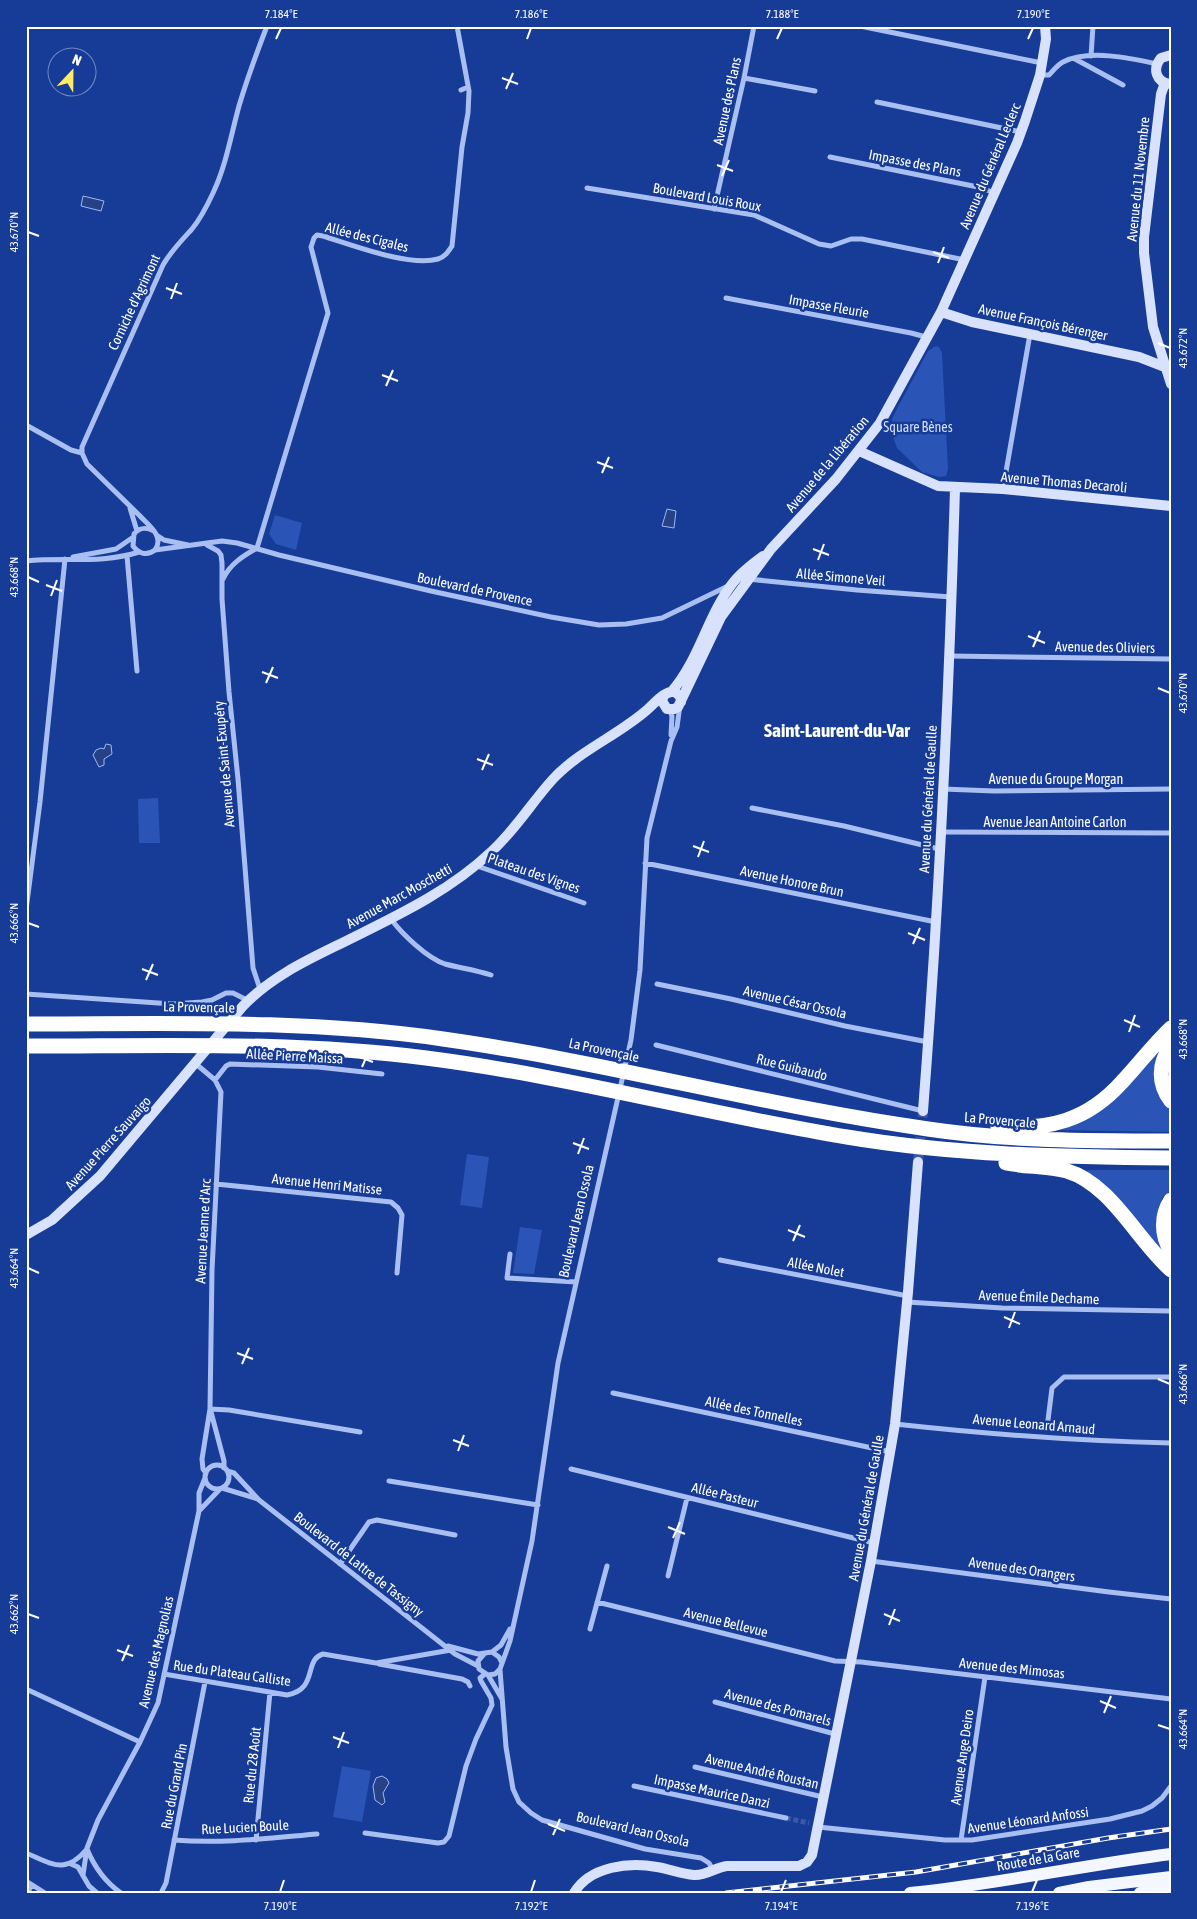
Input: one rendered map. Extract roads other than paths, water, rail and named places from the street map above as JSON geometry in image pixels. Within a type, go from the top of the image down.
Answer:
[{"type":"highway","name":"La Provençale","points":[[26,1024],[267,1024],[388,1032],[487,1045],[786,1105],[929,1130],[979,1136],[1042,1140],[1171,1142]]},
{"type":"highway","points":[[929,1130],[962,1127],[1035,1127],[1070,1120],[1085,1113],[1110,1094],[1171,1028]]},
{"type":"highway","points":[[26,1046],[266,1046],[387,1053],[496,1068],[849,1138],[938,1150],[1010,1164],[1053,1168],[1078,1176],[1099,1190],[1171,1270]]},
{"type":"highway","points":[[1171,1046],[1163,1062],[1161,1077],[1165,1093],[1171,1101]]},
{"type":"highway","points":[[938,1150],[1073,1158],[1171,1158]]},
{"type":"highway","points":[[1171,1200],[1163,1222],[1165,1240],[1171,1251]]},
{"type":"main road","name":"Avenue du Général Leclerc","points":[[941,312],[1021,132],[1040,75],[1046,39],[1045,26]]},
{"type":"main road","points":[[1168,84],[1158,77],[1156,68],[1161,58],[1170,52]]},
{"type":"main road","name":"Avenue du 11 Novembre","points":[[1168,84],[1161,94],[1144,237],[1144,253],[1151,315],[1158,342],[1168,368],[1171,384]]},
{"type":"main road","name":"Avenue François Bérenger","points":[[941,312],[972,322],[1139,357],[1168,368]]},
{"type":"main road","name":"Avenue de la Libération","points":[[680,703],[719,620],[772,549],[836,479],[880,423],[941,312]]},
{"type":"main road","points":[[1139,357],[1150,352],[1158,342]]},
{"type":"main road","name":"Avenue Thomas Decaroli","points":[[859,451],[938,486],[1002,489],[1171,506]]},
{"type":"main road","name":"Avenue du Général de Gaulle","points":[[922,1111],[936,922],[950,656],[955,488]]},
{"type":"main road","name":"Avenue de la Libération","points":[[668,693],[688,670],[704,634],[730,585],[752,564],[772,549]]},
{"type":"main road","points":[[668,693],[680,696],[680,703],[674,710],[667,708],[662,701],[668,693]]},
{"type":"main road","name":"Avenue Marc Moschetti","points":[[246,1003],[260,990],[292,968],[438,893],[477,866],[518,824],[552,780],[566,766],[668,693]]},
{"type":"main road","name":"Avenue Marc Moschetti","points":[[644,712],[667,708]]},
{"type":"main road","name":"Avenue Pierre Sauvaigo","points":[[26,1235],[52,1220],[100,1176],[246,1003]]},
{"type":"main road","name":"Avenue du Général de Gaulle","points":[[713,1870],[727,1866],[799,1866],[807,1862],[812,1855],[815,1825],[824,1797],[891,1452],[907,1299],[918,1162]]},
{"type":"main road","name":"Route de la Gare","points":[[910,1893],[980,1885],[1118,1861],[1171,1854]]},
{"type":"main road","points":[[574,1893],[578,1886],[590,1876],[616,1867],[656,1866],[695,1875],[713,1870]]},
{"type":"main road","points":[[1059,1893],[1097,1885],[1171,1877]]},
{"type":"main road","points":[[1140,1893],[1171,1889]]},
{"type":"street","name":"Corniche d'Agrimont","points":[[82,453],[87,433],[163,265],[171,251],[192,229],[204,212],[215,190],[217,180],[225,164],[239,106],[267,26]]},
{"type":"street","name":"Allée des Cigales","points":[[257,548],[328,313],[312,247],[314,238],[323,236],[388,256],[408,259],[428,260],[439,258],[447,254],[452,246],[462,147],[468,113],[468,87],[457,26]]},
{"type":"street","name":"Avenue des Plans","points":[[714,209],[754,26]]},
{"type":"street","points":[[860,26],[1042,63]]},
{"type":"street","points":[[1091,56],[1093,26]]},
{"type":"street","points":[[1040,75],[1049,75],[1061,63],[1091,56],[1120,57],[1157,64]]},
{"type":"street","points":[[1074,59],[1123,85]]},
{"type":"street","points":[[744,78],[815,91]]},
{"type":"street","points":[[461,90],[468,87]]},
{"type":"street","points":[[877,102],[1021,132]]},
{"type":"street","name":"Impasse des Plans","points":[[830,157],[978,187],[995,193]]},
{"type":"street","name":"Boulevard Louis Roux","points":[[587,188],[754,215],[819,244],[831,246],[851,239],[862,239],[965,260]]},
{"type":"street","name":"Impasse Fleurie","points":[[726,298],[927,337]]},
{"type":"street","points":[[1002,489],[1030,334]]},
{"type":"street","points":[[26,425],[71,450],[82,453],[87,464],[154,530],[158,536],[158,546],[147,554],[139,552],[133,546],[133,538]]},
{"type":"street","points":[[129,506],[137,531]]},
{"type":"street","points":[[65,559],[116,550],[133,538],[137,531],[145,528],[154,530]]},
{"type":"street","name":"Boulevard de Provence","points":[[158,536],[164,540],[191,546]]},
{"type":"street","name":"Boulevard de Provence","points":[[155,550],[230,541],[431,591],[551,617],[599,625],[626,624],[662,618],[730,585]]},
{"type":"street","name":"Avenue de Saint-Exupéry","points":[[204,544],[213,547],[221,555],[228,683],[236,756],[252,968],[260,990]]},
{"type":"street","points":[[222,580],[234,563],[257,548]]},
{"type":"street","points":[[26,561],[103,559],[128,556],[139,552]]},
{"type":"street","points":[[128,556],[137,671]]},
{"type":"street","points":[[26,910],[40,802],[65,559]]},
{"type":"street","name":"Allée Simone Veil","points":[[730,585],[750,579],[821,587],[952,597]]},
{"type":"street","points":[[730,585],[730,606]]},
{"type":"street","name":"Avenue des Oliviers","points":[[950,656],[1171,659]]},
{"type":"street","name":"Boulevard Jean Ossola","points":[[680,703],[677,727],[671,741],[650,822],[645,863],[639,979],[628,1056],[558,1363],[538,1505],[510,1642],[501,1667],[506,1747],[513,1789],[519,1802],[542,1820],[645,1849],[700,1858],[710,1863],[713,1870]]},
{"type":"street","name":"Boulevard Jean Ossola","points":[[667,708],[672,716],[671,741]]},
{"type":"street","name":"Avenue du Groupe Morgan","points":[[942,789],[994,791],[1171,789]]},
{"type":"street","points":[[752,808],[844,826],[939,849]]},
{"type":"street","name":"Avenue Jean Antoine Carlon","points":[[940,832],[1171,833]]},
{"type":"street","name":"Avenue Honore Brun","points":[[645,863],[936,922]]},
{"type":"street","name":"Plateau des Vignes","points":[[477,866],[584,902]]},
{"type":"street","points":[[391,918],[397,928],[431,958],[444,964],[491,974]]},
{"type":"street","name":"Avenue César Ossola","points":[[657,984],[845,1026],[928,1042]]},
{"type":"street","points":[[26,994],[173,1004],[212,1000],[226,993],[233,992],[246,1003]]},
{"type":"street","name":"Rue Guibaudo","points":[[656,1045],[922,1111]]},
{"type":"street","points":[[198,1061],[215,1080]]},
{"type":"street","name":"Allée Pierre Maissa","points":[[215,1080],[226,1066],[230,1064],[318,1067],[382,1074]]},
{"type":"street","name":"Avenue Jeanne d'Arc","points":[[206,1475],[202,1459],[210,1409],[211,1324],[221,1099],[221,1092],[215,1080]]},
{"type":"street","name":"Avenue Henri Matisse","points":[[216,1184],[390,1202],[398,1208],[402,1215],[397,1273]]},
{"type":"street","points":[[510,1254],[507,1278],[576,1282]]},
{"type":"street","name":"Allée Nolet","points":[[720,1260],[907,1299]]},
{"type":"street","name":"Avenue Émile Dechame","points":[[907,1299],[1002,1308],[1171,1311]]},
{"type":"street","points":[[1048,1428],[1052,1388],[1064,1377],[1171,1377]]},
{"type":"street","name":"Allée des Tonnelles","points":[[613,1393],[891,1452]]},
{"type":"street","points":[[210,1409],[229,1410],[360,1432]]},
{"type":"street","name":"Avenue Jeanne d'Arc","points":[[210,1409],[226,1469]]},
{"type":"street","name":"Avenue Leonard Arnaud","points":[[895,1424],[1057,1438],[1171,1444]]},
{"type":"street","points":[[199,1511],[228,1482],[226,1469],[214,1466],[206,1475],[210,1486],[221,1488]]},
{"type":"street","name":"Boulevard de Lattre de Tassigny","points":[[226,1469],[234,1473],[259,1500],[340,1564],[460,1657],[478,1666]]},
{"type":"street","name":"Allée Pasteur","points":[[571,1469],[874,1543]]},
{"type":"street","name":"Avenue des Magnolias","points":[[83,1875],[87,1848],[105,1804],[155,1711],[199,1511],[199,1493],[206,1475]]},
{"type":"street","points":[[390,1481],[538,1505]]},
{"type":"street","name":"Boulevard de Lattre de Tassigny","points":[[221,1488],[259,1500]]},
{"type":"street","points":[[668,1576],[687,1498]]},
{"type":"street","points":[[340,1564],[368,1522],[377,1520],[455,1535]]},
{"type":"street","name":"Avenue des Orangers","points":[[870,1561],[1109,1592],[1171,1598]]},
{"type":"street","points":[[590,1629],[607,1566]]},
{"type":"street","name":"Avenue Bellevue","points":[[597,1602],[835,1661],[850,1662]]},
{"type":"street","name":"Boulevard Jean Ossola","points":[[492,1652],[501,1645],[515,1619]]},
{"type":"street","name":"Boulevard de Lattre de Tassigny","points":[[446,1646],[484,1654]]},
{"type":"street","name":"Rue du Plateau Calliste","points":[[164,1674],[287,1695],[295,1693],[302,1688],[310,1676],[316,1656],[323,1654],[376,1663],[451,1650]]},
{"type":"street","points":[[365,1833],[438,1844],[444,1842],[449,1836],[466,1766],[492,1705],[491,1698],[480,1678],[495,1674],[501,1667],[499,1657],[492,1652],[484,1654],[478,1661],[478,1666],[486,1675]]},
{"type":"street","name":"Avenue des Mimosas","points":[[850,1662],[1171,1698]]},
{"type":"street","points":[[376,1663],[462,1679],[468,1682],[470,1686]]},
{"type":"street","name":"Boulevard Jean Ossola","points":[[486,1675],[502,1700]]},
{"type":"street","name":"Avenue Ange Deiro","points":[[961,1840],[985,1677]]},
{"type":"street","name":"Rue du Grand Pin","points":[[161,1893],[166,1882],[205,1682]]},
{"type":"street","points":[[26,1688],[140,1742]]},
{"type":"street","name":"Rue du 28 Août","points":[[256,1840],[270,1692]]},
{"type":"street","name":"Avenue des Pomarels","points":[[715,1702],[836,1734]]},
{"type":"street","name":"Avenue André Roustan","points":[[695,1766],[824,1797]]},
{"type":"street","name":"Impasse Maurice Danzi","points":[[634,1786],[786,1818]]},
{"type":"street","name":"Avenue Léonard Anfossi","points":[[815,1825],[961,1840],[1090,1822],[1142,1811],[1162,1798],[1171,1786]]},
{"type":"street","name":"Rue Lucien Boule","points":[[174,1840],[191,1842],[256,1840],[317,1834]]},
{"type":"street","points":[[70,1864],[77,1860],[87,1848],[92,1861],[104,1878],[121,1893]]},
{"type":"street","points":[[26,1853],[54,1864],[70,1864],[78,1867],[89,1886],[97,1893]]},
{"type":"street","points":[[26,1882],[45,1893]]},
{"type":"street","points":[[28,1893],[32,1885]]},
{"type":"tunnel","points":[[918,1162],[923,1111]]},
{"type":"tunnel","points":[[786,1818],[809,1823]]},
{"type":"railway","points":[[726,1893],[916,1872],[1108,1838],[1171,1829]]},
{"type":"district","name":"Saint-Laurent-du-Var","points":[[837,730]]},
{"type":"park label","name":"Square Bènes","points":[[918,427]]}]
